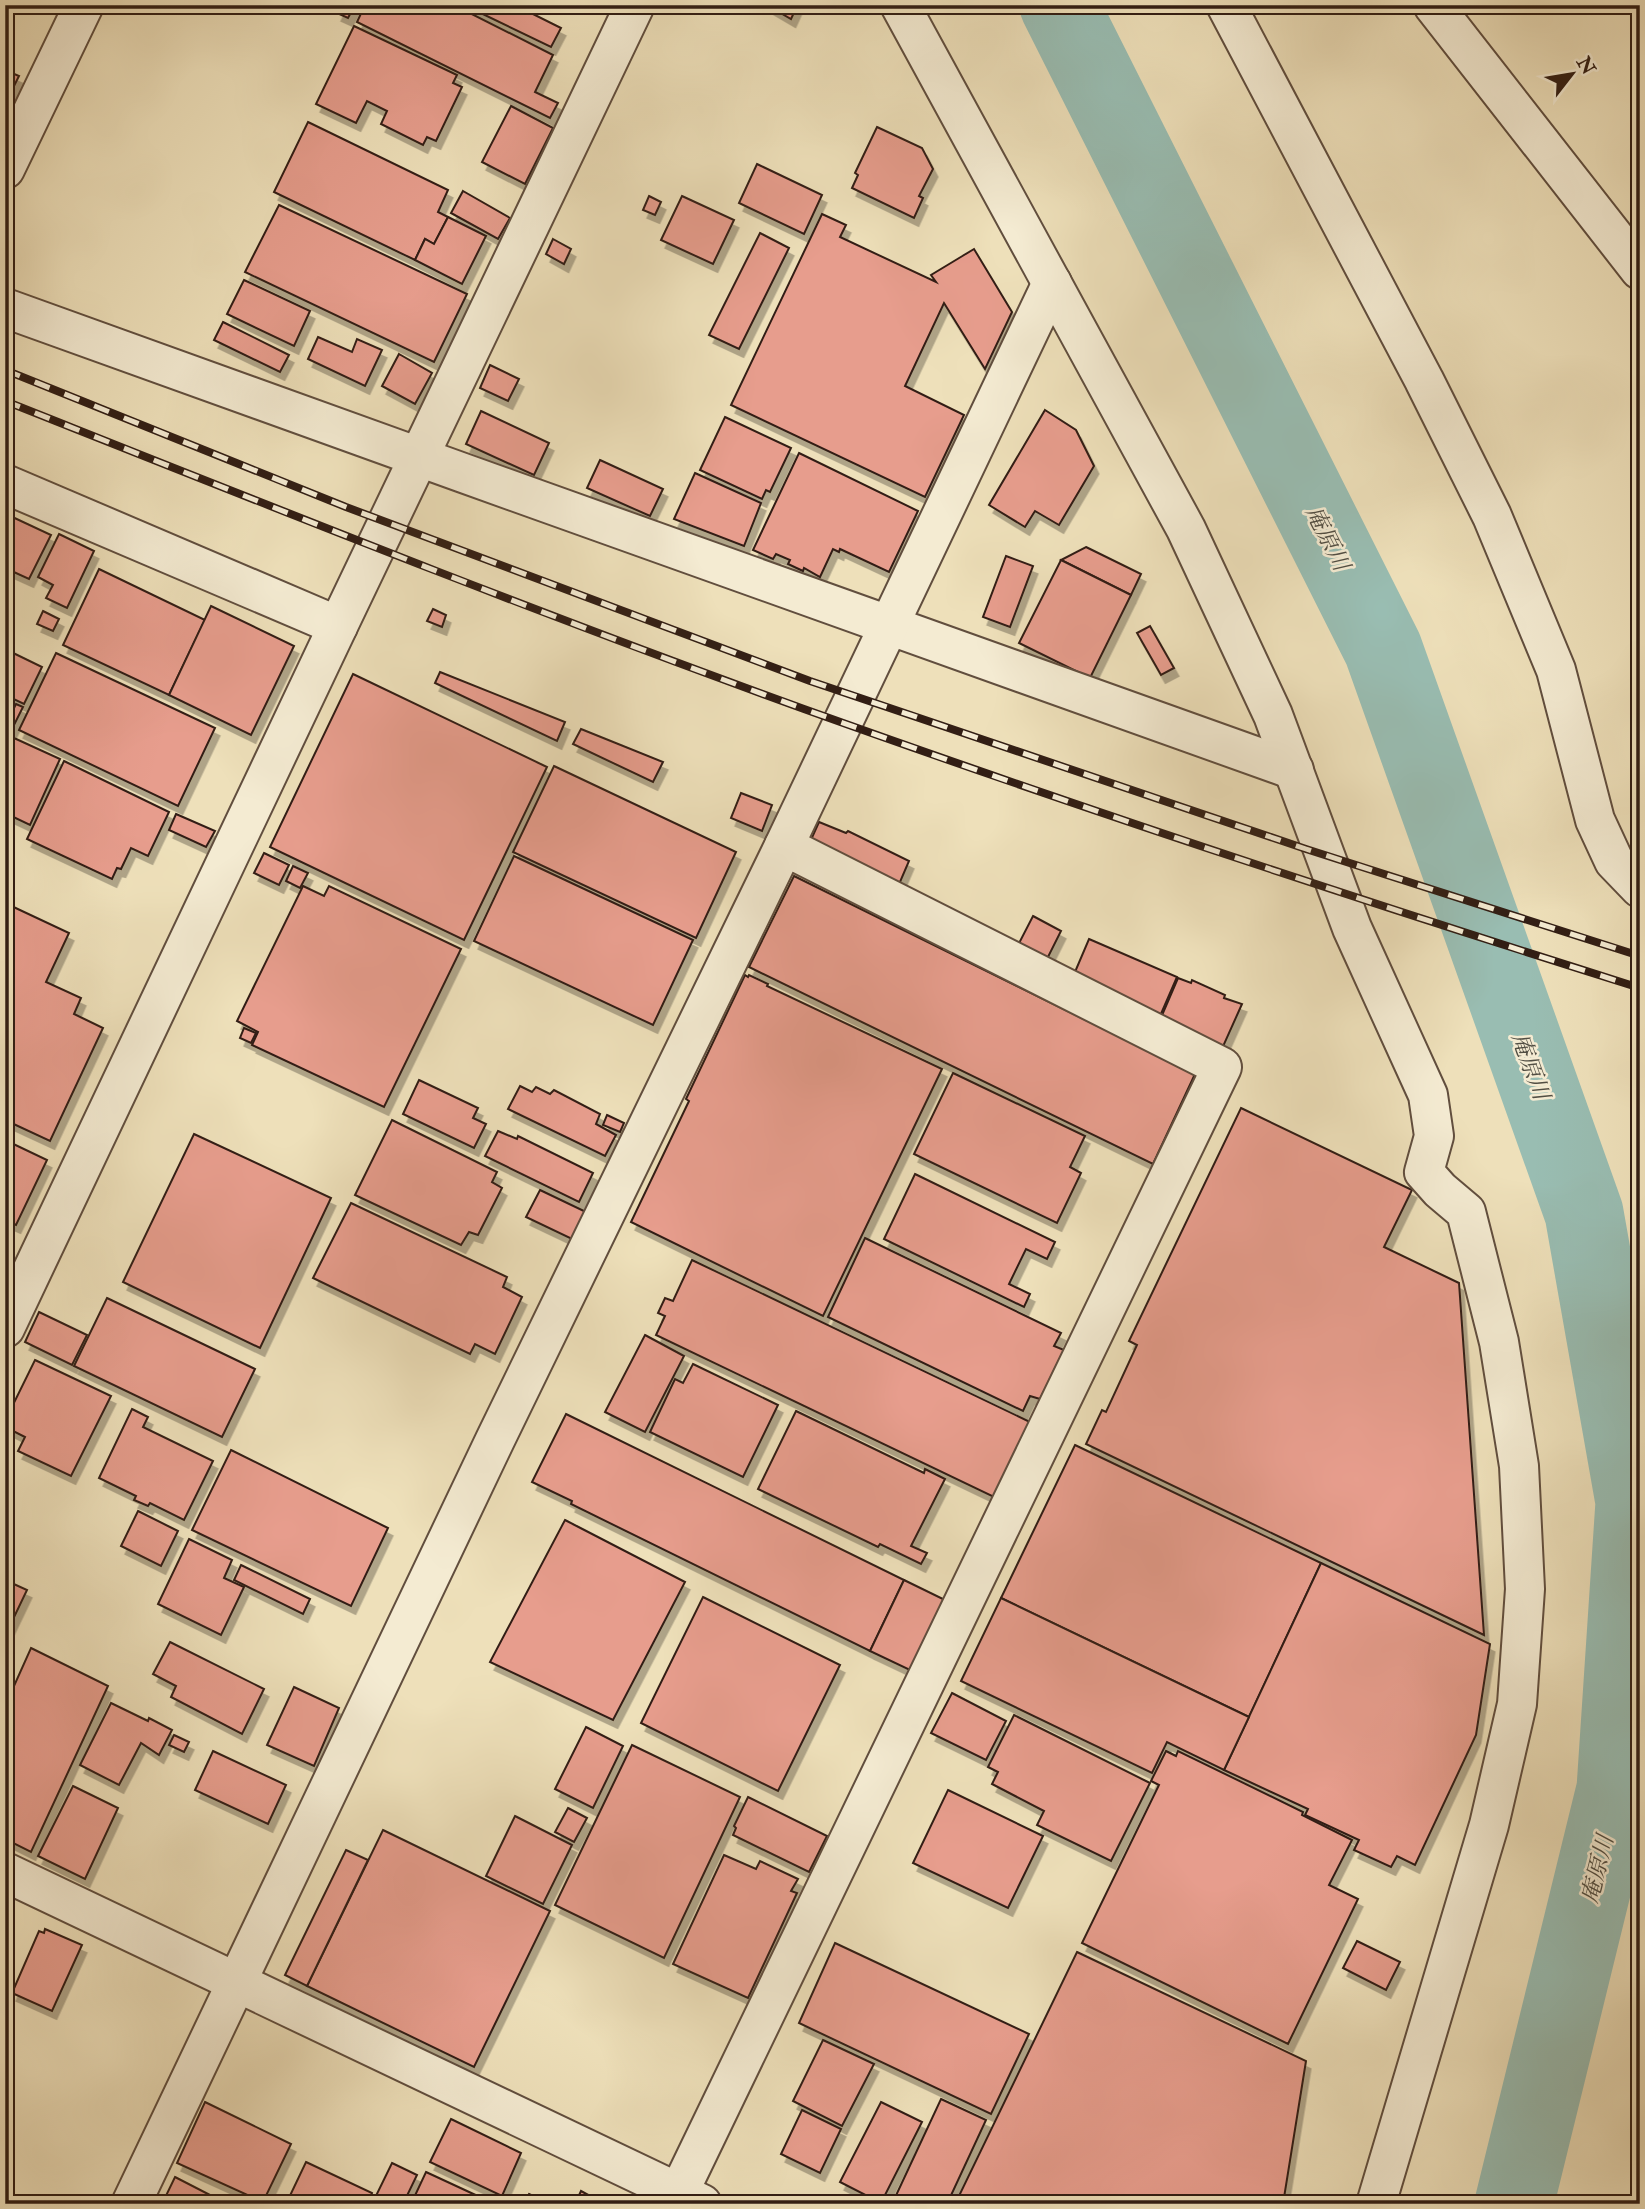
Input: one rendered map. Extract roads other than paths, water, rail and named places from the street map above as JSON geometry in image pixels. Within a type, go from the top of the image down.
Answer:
[{"type":"street","points":[[5,169],[84,5]]},
{"type":"street","points":[[5,1328],[635,5]]},
{"type":"street","points":[[900,5],[1186,528],[1273,715],[1352,928],[1428,1095],[1434,1136],[1424,1172],[1466,1212],[1499,1342],[1520,1466],[1525,1588],[1517,1704],[1489,1825],[1376,2204]]},
{"type":"street","points":[[1226,5],[1424,380],[1492,516],[1556,670],[1595,820],[1614,861],[1640,888]]},
{"type":"street","points":[[1433,5],[1640,270]]},
{"type":"street","points":[[131,2204],[1052,283]]},
{"type":"street","points":[[5,308],[1294,770]]},
{"type":"street","points":[[5,484],[338,626]]},
{"type":"street","points":[[5,1872],[690,2198],[1222,1067],[784,846]]},
{"type":"waterway","name":"庵原川","points":[[1059,5],[1383,649],[1584,1213],[1635,1502],[1616,1789],[1514,2204]]},
{"type":"railway","points":[[5,370],[346,507],[810,681],[1306,849],[1640,956]]},
{"type":"railway","points":[[5,401],[503,597],[804,709],[1220,853],[1640,988]]}]
